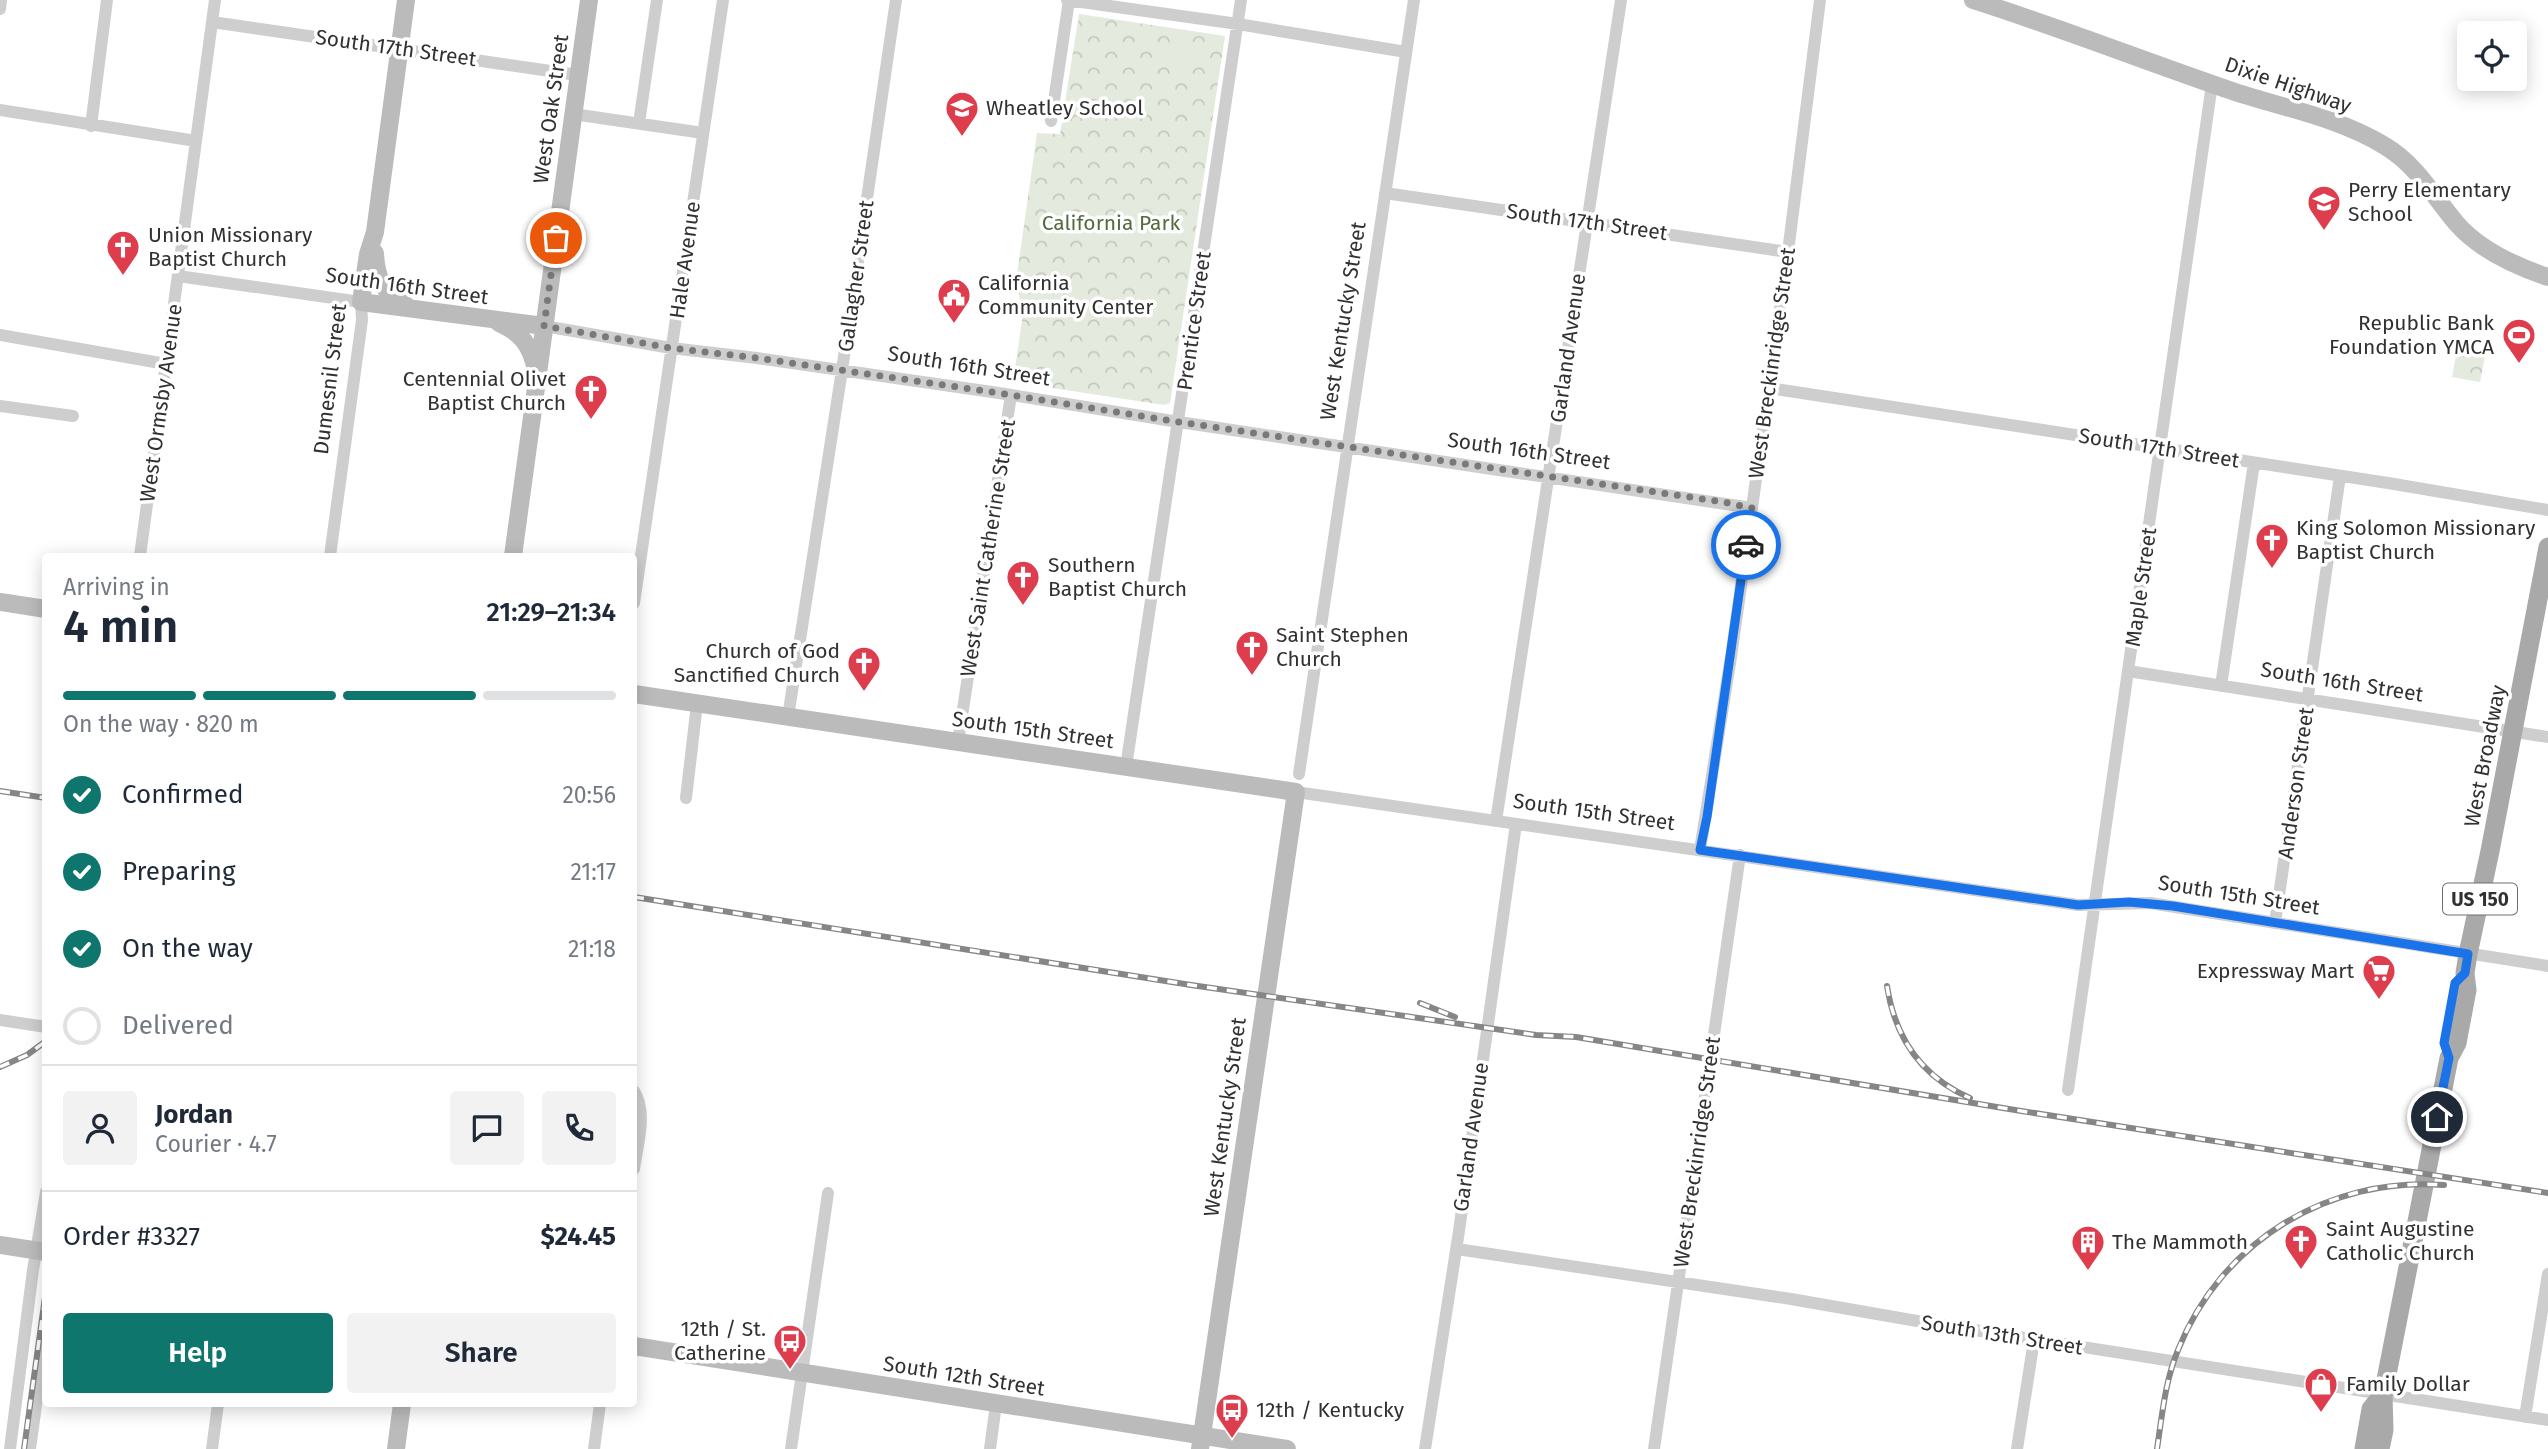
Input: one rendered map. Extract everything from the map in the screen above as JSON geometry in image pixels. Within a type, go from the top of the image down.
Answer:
[{"type":"main road","name":"West Broadway","points":[[2380,1449],[2384,1430],[2383,1395],[2449,1058],[2444,1043],[2455,983],[2466,963],[2548,547]]},
{"type":"main road","name":"West Broadway","points":[[2364,1449],[2371,1409],[2383,1395]]},
{"type":"street","points":[[0,9],[1,0]]},
{"type":"street","points":[[91,126],[107,0]]},
{"type":"street","name":"West Ormsby Avenue","points":[[140,553],[215,0]]},
{"type":"street","name":"Dumesnil Street","points":[[330,553],[362,320],[361,302],[375,232],[406,0]]},
{"type":"street","name":"West Oak Street","points":[[513,553],[589,0]]},
{"type":"street","points":[[639,123],[657,0]]},
{"type":"street","name":"Hale Avenue","points":[[637,582],[723,0]]},
{"type":"street","name":"Gallagher Street","points":[[788,717],[896,0]]},
{"type":"street","points":[[1051,121],[1069,0],[1238,23],[1406,52]]},
{"type":"street","name":"Prentice Street","points":[[1126,767],[1241,0]]},
{"type":"street","name":"West Kentucky Street","points":[[1201,1443],[1414,0]]},
{"type":"street","name":"Garland Avenue","points":[[1496,821],[1621,0]]},
{"type":"street","name":"West Breckinridge Street","points":[[1700,850],[1769,388],[1820,0]]},
{"type":"street","name":"Dixie Highway","points":[[1973,0],[2061,28],[2212,84],[2323,119],[2383,144],[2417,171],[2459,226],[2481,244],[2506,260],[2548,277]]},
{"type":"street","name":"South 17th Street","points":[[212,22],[579,75]]},
{"type":"street","name":"Maple Street","points":[[2068,1090],[2212,84]]},
{"type":"street","points":[[0,110],[196,141]]},
{"type":"street","points":[[573,114],[704,133]]},
{"type":"street","name":"South 17th Street","points":[[1385,193],[1788,252]]},
{"type":"street","points":[[375,232],[375,268],[379,279],[390,295],[417,311]]},
{"type":"street","name":"South 16th Street","points":[[178,276],[417,311],[544,326],[671,348],[1011,395],[1752,508]]},
{"type":"street","points":[[493,321],[514,330],[527,344],[537,376]]},
{"type":"street","points":[[0,335],[166,364]]},
{"type":"street","name":"South 17th Street","points":[[1769,388],[2548,510]]},
{"type":"street","name":"West Saint Catherine Street","points":[[958,742],[1011,395]]},
{"type":"street","points":[[0,406],[73,416]]},
{"type":"street","points":[[2221,686],[2254,463]]},
{"type":"street","name":"Anderson Street","points":[[2275,923],[2340,476]]},
{"type":"street","points":[[0,602],[42,608]]},
{"type":"street","name":"South 16th Street","points":[[2128,671],[2548,737]]},
{"type":"street","name":"South 15th Street","points":[[637,694],[1126,767],[1298,783],[1496,821],[2078,905],[2150,903],[2380,938],[2466,963],[2548,966]]},
{"type":"street","points":[[686,798],[697,704]]},
{"type":"street","name":"Garland Avenue","points":[[1425,1449],[1457,1249],[1517,824]]},
{"type":"street","name":"West Breckinridge Street","points":[[1654,1449],[1740,855]]},
{"type":"street","points":[[0,1020],[42,1026]]},
{"type":"street","points":[[637,1099],[640,1107],[637,1138]]},
{"type":"street","points":[[791,1449],[828,1193]]},
{"type":"street","points":[[0,1245],[41,1251],[10,1449]]},
{"type":"street","name":"South 13th Street","points":[[1457,1249],[1791,1299],[2034,1340],[2548,1420]]},
{"type":"street","points":[[2525,1417],[2548,1274]]},
{"type":"street","points":[[2017,1449],[2034,1340]]},
{"type":"street","name":"South 12th Street","points":[[637,1346],[996,1404],[1201,1443],[1287,1449]]},
{"type":"street","points":[[30,1449],[42,1362]]},
{"type":"street","points":[[990,1449],[996,1404]]},
{"type":"street","points":[[212,1449],[218,1407]]},
{"type":"street","points":[[396,1449],[402,1407]]},
{"type":"street","points":[[594,1449],[600,1407]]},
{"type":"green space","name":"California Park","points":[[1079,14],[1225,36],[1170,403],[1164,405],[1013,382],[1023,314],[1016,282],[1037,133],[1060,134]]},
{"type":"green space","points":[[1170,43],[1206,48],[1203,65],[1167,60]]},
{"type":"green space","points":[[2458,345],[2469,352],[2477,349],[2486,351],[2480,382],[2452,377]]},
{"type":"railway","points":[[0,791],[42,797]]},
{"type":"railway","points":[[637,897],[1191,985],[1536,1035],[1576,1037],[2015,1110],[2548,1193]]},
{"type":"railway","points":[[1887,986],[1897,1022],[1914,1054],[1938,1079],[1970,1098]]},
{"type":"railway","points":[[1420,1003],[1455,1017]]},
{"type":"railway","points":[[0,1067],[27,1055],[42,1044]]},
{"type":"railway","points":[[2157,1449],[2167,1386],[2178,1350],[2197,1312],[2221,1277],[2250,1248],[2284,1224],[2320,1205],[2360,1192],[2401,1185],[2444,1185]]},
{"type":"railway","points":[[24,1449],[42,1319]]},
{"type":"way so far","points":[[556,238],[544,326],[671,348],[999,393],[1723,502],[1752,508],[1746,545]]},
{"type":"place","name":"Wheatley School","points":[[962,138]]},
{"type":"place","name":"Perry Elementary School","points":[[2324,232]]},
{"type":"place","name":"Union Missionary Baptist Church","points":[[123,277]]},
{"type":"place","name":"California Community Center","points":[[954,325]]},
{"type":"place","name":"Republic Bank Foundation YMCA","points":[[2519,365]]},
{"type":"place","name":"Centennial Olivet Baptist Church","points":[[591,421]]},
{"type":"place","name":"King Solomon Missionary Baptist Church","points":[[2272,570]]},
{"type":"place","name":"Southern Baptist Church","points":[[1023,607]]},
{"type":"place","name":"Saint Stephen Church","points":[[1252,677]]},
{"type":"place","name":"Church of God Sanctified Church","points":[[864,693]]},
{"type":"place","name":"Expressway Mart","points":[[2379,1001]]},
{"type":"place","name":"Saint Augustine Catholic Church","points":[[2301,1271]]},
{"type":"place","name":"The Mammoth","points":[[2088,1272]]},
{"type":"place","name":"12th / St. Catherine","points":[[790,1371]]},
{"type":"place","name":"Family Dollar","points":[[2321,1414]]},
{"type":"place","name":"12th / Kentucky","points":[[1232,1440]]},
{"type":"route","points":[[1746,545],[1700,850],[2078,905],[2129,902],[2196,909],[2468,954],[2465,973],[2455,983],[2444,1043],[2449,1058],[2437,1117]]}]
